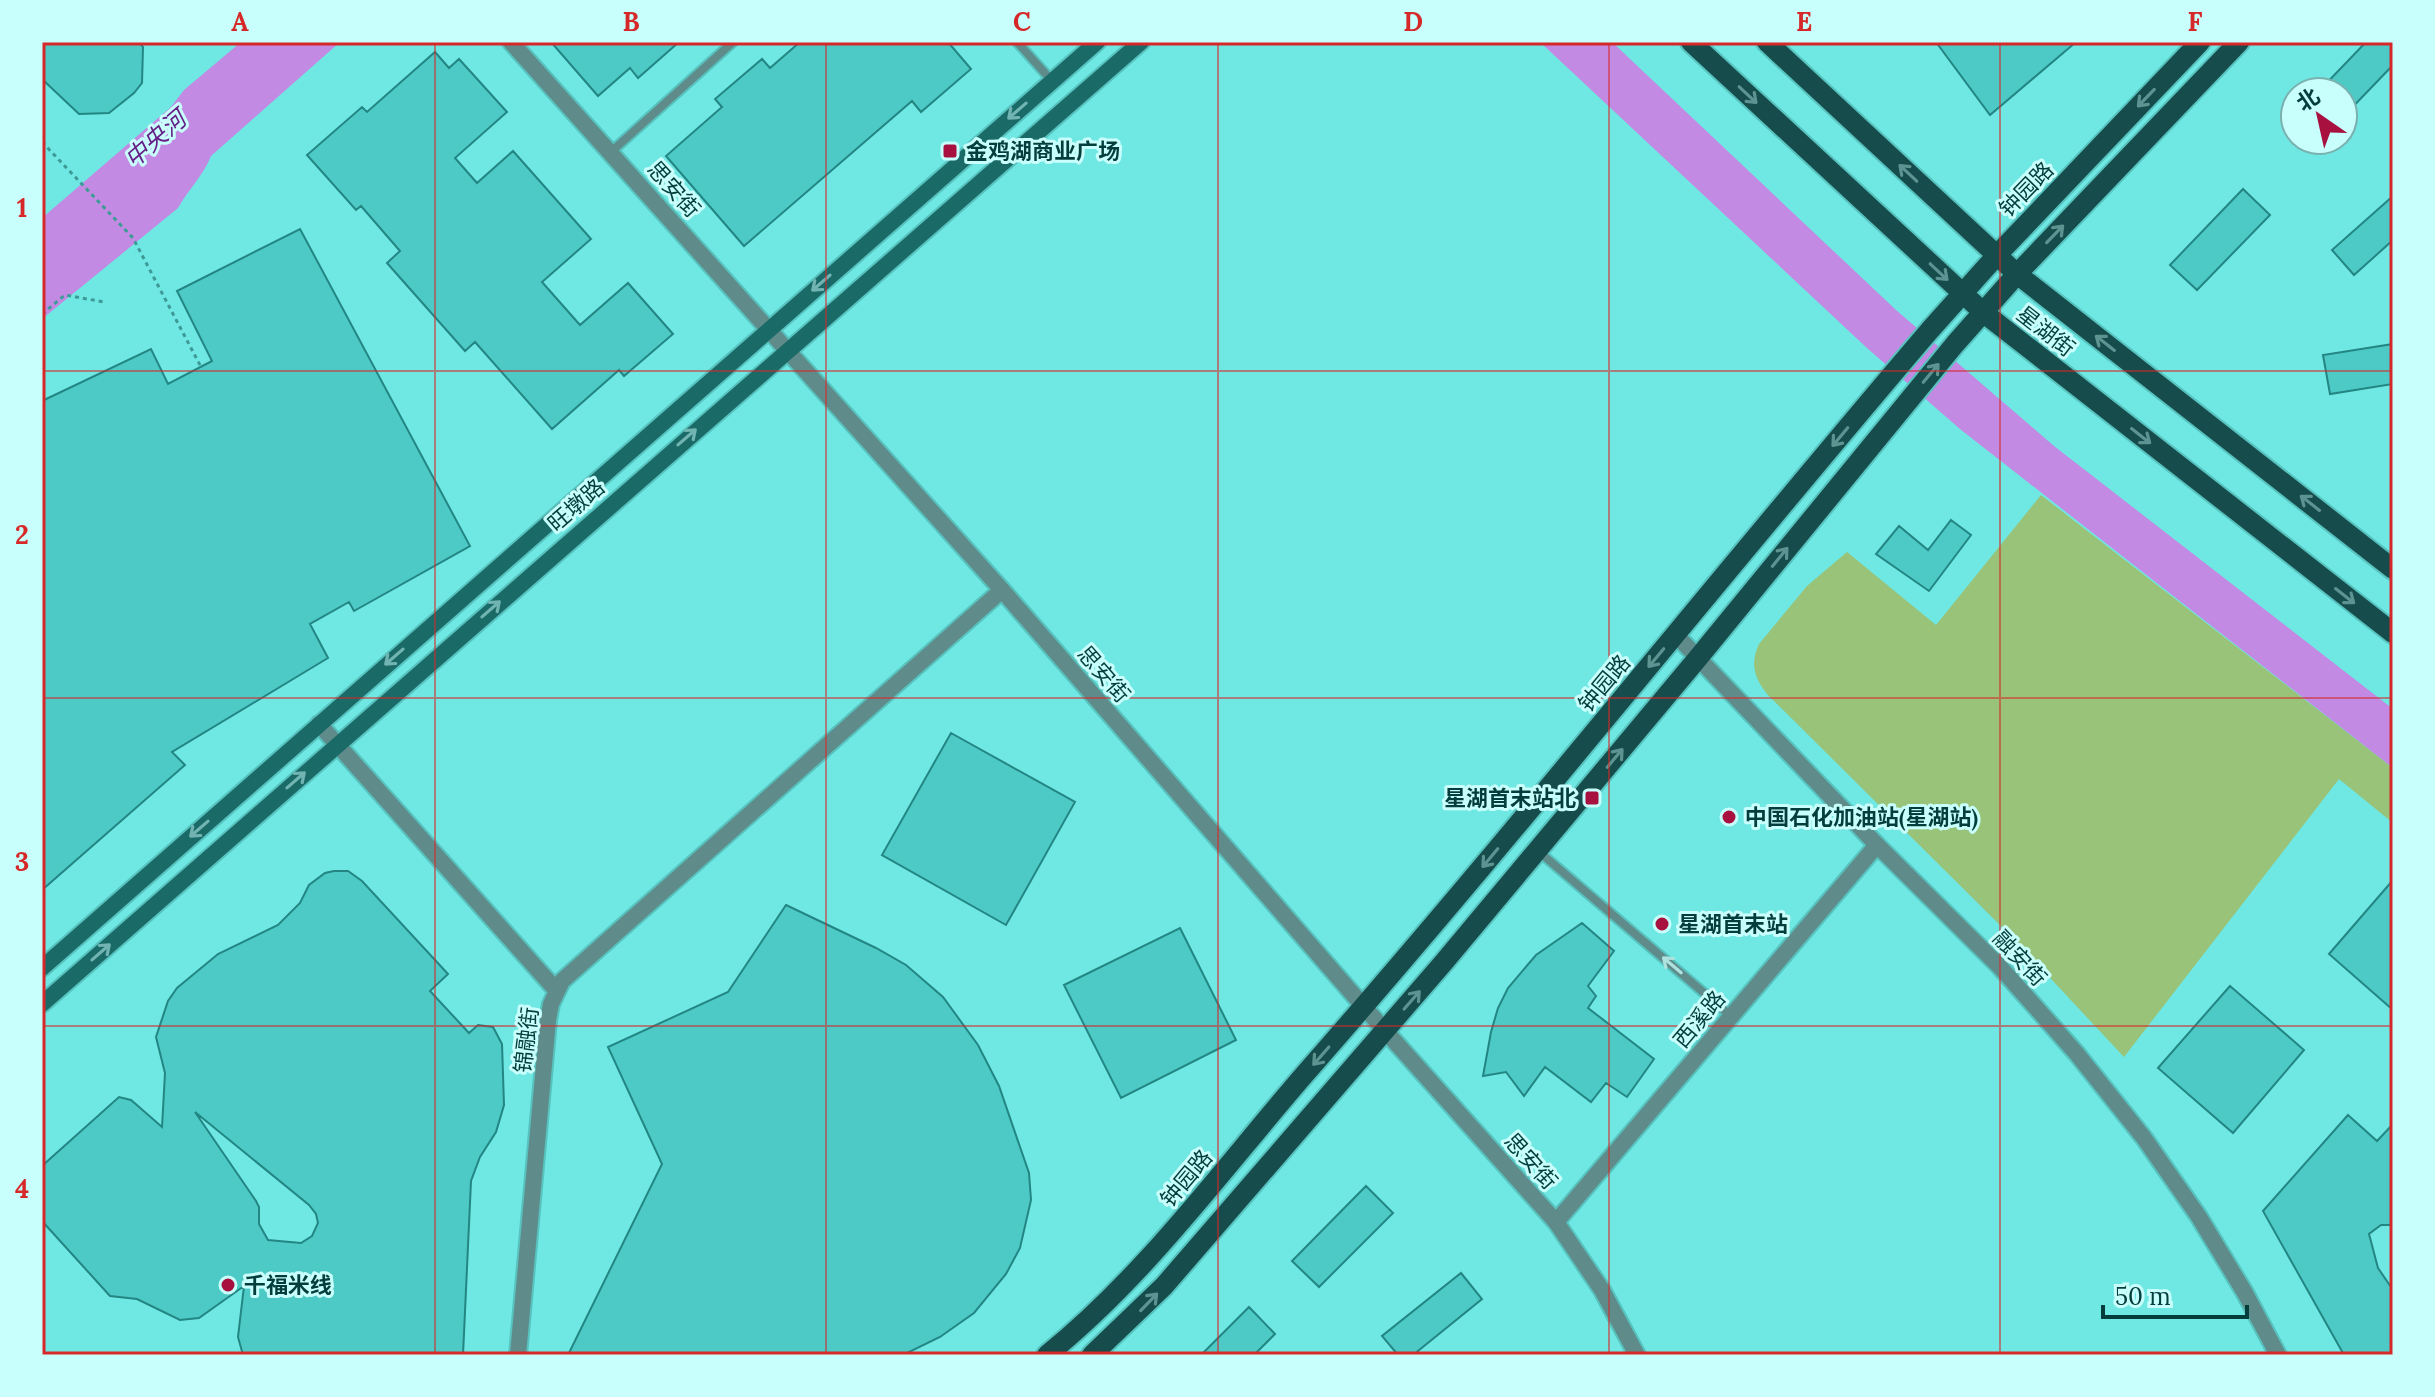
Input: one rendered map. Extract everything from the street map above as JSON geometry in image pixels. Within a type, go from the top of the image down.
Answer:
[{"type":"main road","name":"旺墩路","points":[[42,968],[1097,42]]},
{"type":"main road","name":"旺墩路","points":[[42,1004],[1141,42]]},
{"type":"main road","name":"星湖街","points":[[1691,42],[1961,294],[2393,633]]},
{"type":"main road","name":"星湖街","points":[[1767,42],[2017,274],[2393,569]]},
{"type":"main road","name":"钟园路","points":[[1047,1355],[1098,1311],[1148,1259],[1364,1007],[1961,294],[2200,42]]},
{"type":"main road","points":[[1092,1355],[1164,1286],[1385,1030],[1698,658],[1955,344],[2017,274],[2239,42]]},
{"type":"street","name":"思安街","points":[[511,42],[1002,590],[1364,1007],[1556,1222],[1602,1290],[1637,1355]]},
{"type":"street","points":[[556,990],[573,969],[1002,590]]},
{"type":"street","name":"融安街","points":[[1676,635],[1877,845],[2000,967],[2077,1054],[2144,1138],[2199,1217],[2278,1355]]},
{"type":"street","name":"锦融街","points":[[319,724],[556,990],[548,1020],[518,1355]]},
{"type":"street","name":"西溪路","points":[[1556,1222],[1877,845]]},
{"type":"lane","points":[[611,152],[733,42]]},
{"type":"lane","points":[[1017,42],[1052,81]]},
{"type":"lane","points":[[1537,850],[1731,1016]]},
{"type":"path","points":[[42,142],[133,238],[201,367]]},
{"type":"path","points":[[42,314],[65,295],[104,302]]},
{"type":"green space","points":[[2041,495],[2393,768],[2393,823],[2339,779],[2124,1057],[2010,935],[1767,694],[1755,670],[1759,644],[1807,586],[1847,552],[1936,625]]},
{"type":"water","name":"中央河","points":[[241,42],[340,42],[211,156],[178,208],[42,319],[42,218]]},
{"type":"water","points":[[1540,42],[1612,42],[1896,310],[2054,446],[2393,709],[2393,768],[1960,429],[1867,348]]},
{"type":"building","points":[[42,42],[139,42],[143,47],[142,83],[109,113],[79,114],[42,79]]},
{"type":"building","points":[[551,42],[679,42],[638,78],[630,68],[598,96]]},
{"type":"building","points":[[800,42],[948,42],[971,69],[921,112],[912,101],[744,246],[666,156],[722,107],[715,99],[762,59],[770,68]]},
{"type":"building","points":[[1936,42],[2076,42],[1990,115]]},
{"type":"building","points":[[2366,42],[2393,42],[2393,65],[2359,100],[2359,76],[2333,76]]},
{"type":"building","points":[[435,52],[449,68],[459,59],[507,112],[455,158],[477,183],[513,151],[591,239],[542,282],[580,325],[628,283],[673,334],[624,376],[619,370],[552,429],[475,342],[465,351],[387,263],[400,251],[361,206],[356,210],[307,155],[362,107],[367,112]]},
{"type":"building","points":[[2243,189],[2270,215],[2197,290],[2170,265]]},
{"type":"building","points":[[2393,196],[2393,240],[2354,275],[2332,250]]},
{"type":"building","points":[[300,229],[470,546],[354,611],[349,602],[310,624],[328,658],[172,752],[185,765],[42,890],[42,401],[151,349],[168,384],[212,361],[177,291]]},
{"type":"building","points":[[2393,344],[2393,384],[2330,394],[2323,355]]},
{"type":"building","points":[[1951,520],[1971,535],[1929,591],[1876,554],[1899,526],[1928,550]]},
{"type":"building","points":[[951,733],[1075,802],[1006,925],[882,855]]},
{"type":"building","points":[[348,871],[362,881],[448,974],[430,991],[469,1033],[478,1025],[493,1027],[502,1044],[504,1105],[496,1132],[480,1157],[471,1181],[463,1355],[243,1355],[238,1337],[244,1286],[199,1318],[180,1320],[137,1299],[110,1296],[42,1221],[42,1166],[119,1097],[131,1100],[162,1127],[165,1073],[156,1037],[168,1001],[177,988],[218,954],[278,925],[300,903],[309,885],[325,873]],"holes":[[[195,1112],[309,1205],[318,1223],[312,1236],[301,1243],[268,1240],[259,1224],[256,1201]]]},
{"type":"building","points":[[2393,880],[2393,1010],[2329,954]]},
{"type":"building","points":[[786,905],[906,965],[943,997],[978,1045],[999,1086],[1029,1173],[1031,1200],[1020,1248],[1006,1274],[974,1313],[940,1337],[903,1355],[568,1355],[662,1164],[608,1047],[728,992]]},
{"type":"building","points":[[1582,923],[1614,951],[1588,986],[1596,996],[1588,1008],[1654,1059],[1627,1097],[1606,1083],[1591,1102],[1545,1067],[1524,1096],[1506,1072],[1483,1076],[1498,1008],[1508,988],[1536,955]]},
{"type":"building","points":[[1180,928],[1236,1040],[1121,1098],[1064,985]]},
{"type":"building","points":[[2230,986],[2304,1050],[2233,1133],[2158,1068]]},
{"type":"building","points":[[2348,1115],[2377,1141],[2393,1124],[2393,1225],[2381,1225],[2369,1234],[2378,1268],[2393,1290],[2393,1355],[2344,1355],[2263,1211]]},
{"type":"building","points":[[1366,1186],[1393,1213],[1319,1287],[1292,1261]]},
{"type":"building","points":[[1461,1273],[1482,1299],[1413,1355],[1398,1355],[1382,1336]]},
{"type":"building","points":[[1249,1307],[1275,1334],[1254,1355],[1201,1355]]},
{"type":"place","name":"金鸡湖商业广场","points":[[950,151]]},
{"type":"place","name":"星湖首末站北","points":[[1592,798]]},
{"type":"place","name":"中国石化加油站(星湖站)","points":[[1729,817]]},
{"type":"place","name":"星湖首末站","points":[[1662,924]]},
{"type":"place","name":"千福米线","points":[[228,1285]]}]
